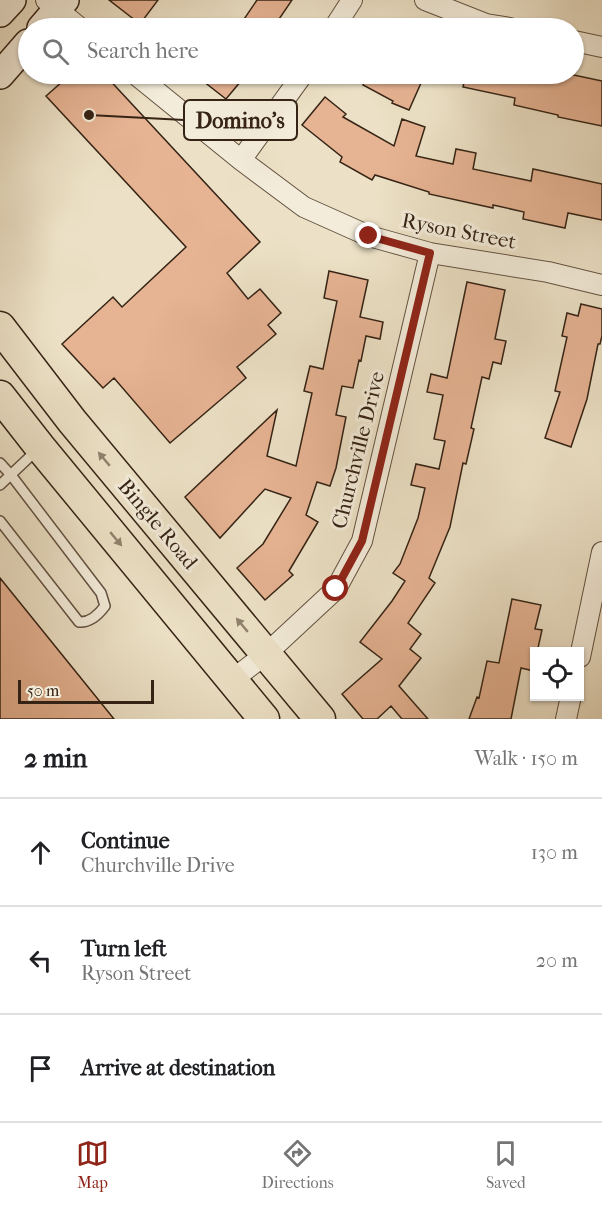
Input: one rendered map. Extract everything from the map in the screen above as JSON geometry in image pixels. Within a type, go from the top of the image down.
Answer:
[{"type":"main road","points":[[0,13],[12,0]]},
{"type":"main road","points":[[0,75],[18,54]]},
{"type":"main road","name":"Bingle Road","points":[[0,327],[72,421],[320,719]]},
{"type":"main road","name":"Bingle Road","points":[[0,396],[39,447],[264,719]]},
{"type":"main road","points":[[39,447],[72,421]]},
{"type":"street","points":[[340,18],[352,0]]},
{"type":"street","points":[[425,0],[471,18]]},
{"type":"street","points":[[584,43],[602,47]]},
{"type":"street","name":"Ryson Street","points":[[147,84],[241,160],[304,207],[369,236],[430,253],[548,272],[602,285]]},
{"type":"street","points":[[241,160],[296,84]]},
{"type":"street","name":"Churchville Drive","points":[[232,680],[266,654],[336,589],[362,541],[430,253]]},
{"type":"street","points":[[581,647],[602,552]]},
{"type":"street","points":[[566,719],[570,701]]},
{"type":"lane","points":[[0,485],[39,447]]},
{"type":"lane","points":[[0,463],[101,593],[105,606],[100,614],[84,623],[79,622],[0,520]]},
{"type":"building","points":[[109,0],[158,0],[144,18],[132,18]]},
{"type":"building","points":[[257,0],[292,0],[280,18],[245,18]]},
{"type":"building","points":[[584,77],[602,81],[602,126],[514,105],[515,98],[463,87],[464,84],[584,84]]},
{"type":"building","points":[[60,84],[113,84],[260,242],[227,273],[248,299],[260,289],[281,313],[268,325],[276,334],[237,367],[246,378],[170,443],[114,378],[103,388],[62,344],[113,297],[122,307],[186,247],[46,96]]},
{"type":"building","points":[[207,84],[238,84],[226,99]]},
{"type":"building","points":[[421,84],[409,110],[392,103],[393,101],[363,85]]},
{"type":"building","points":[[325,97],[346,114],[343,117],[394,146],[402,119],[425,127],[416,156],[453,164],[456,149],[476,153],[473,169],[531,181],[533,169],[602,184],[602,220],[568,213],[565,228],[523,219],[524,212],[493,205],[493,208],[429,194],[429,192],[375,175],[372,180],[340,162],[342,157],[302,125]]},
{"type":"building","points":[[329,271],[368,280],[360,317],[383,322],[380,339],[366,336],[353,388],[342,386],[336,415],[346,417],[336,468],[330,486],[317,482],[306,515],[318,522],[289,571],[293,575],[265,600],[237,568],[263,544],[291,498],[265,489],[220,538],[185,497],[277,410],[267,456],[296,466],[312,393],[304,391],[310,366],[323,369],[337,301],[324,298]]},
{"type":"building","points":[[467,282],[505,290],[495,339],[506,341],[501,364],[493,362],[489,379],[482,377],[471,428],[474,429],[466,464],[463,463],[450,527],[429,578],[435,583],[408,623],[421,634],[410,649],[421,658],[399,686],[428,719],[402,719],[391,706],[377,719],[363,719],[342,694],[382,659],[360,642],[405,581],[393,573],[400,564],[418,518],[425,488],[411,485],[416,464],[439,469],[445,441],[434,439],[443,395],[427,392],[431,374],[447,378]]},
{"type":"building","points":[[581,304],[602,309],[602,336],[598,344],[587,399],[571,447],[545,438],[560,392],[555,391],[567,337],[562,336],[567,313],[578,316]]},
{"type":"building","points":[[0,578],[114,719],[0,719]]},
{"type":"building","points":[[512,599],[541,605],[535,629],[542,630],[538,647],[530,647],[530,670],[521,668],[511,719],[469,719],[477,697],[479,698],[487,661],[499,663]]},
{"type":"place","name":"Domino's","points":[[89,115]]},
{"type":"route","points":[[336,589],[362,541],[430,253],[369,236]]}]
